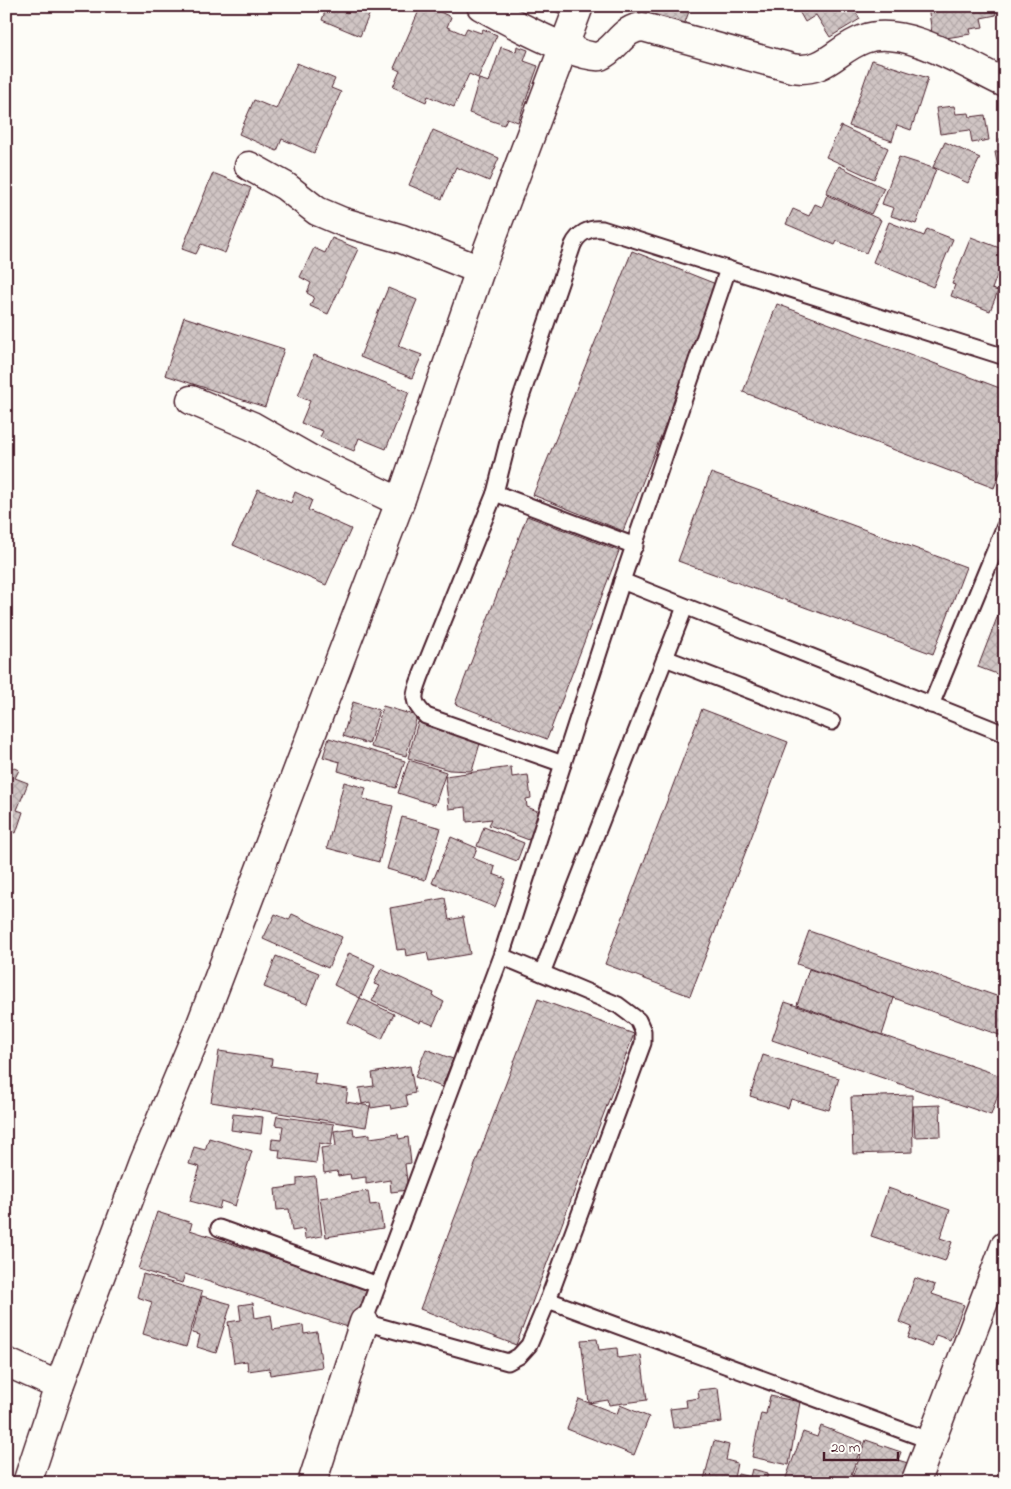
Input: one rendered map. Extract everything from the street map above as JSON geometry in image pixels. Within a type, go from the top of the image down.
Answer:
[{"type":"street","points":[[481,6],[564,48],[595,58],[606,52],[628,31],[643,27],[792,68],[808,70],[822,65],[849,46],[866,38],[892,36],[921,43],[1005,83]]},
{"type":"street","points":[[27,1483],[59,1386],[143,1162],[201,1024],[400,502],[475,290],[480,270],[579,6]]},
{"type":"street","points":[[249,166],[284,186],[317,211],[343,222],[402,239],[480,270]]},
{"type":"street","points":[[191,400],[252,426],[310,459],[400,502]]},
{"type":"street","points":[[915,1483],[1005,1246]]},
{"type":"street","points":[[312,1483],[364,1322]]},
{"type":"street","points":[[6,1362],[59,1386]]},
{"type":"lane","points":[[563,764],[426,716],[415,704],[414,693],[494,494],[514,418],[573,245],[579,236],[590,229],[602,229],[1005,357]]},
{"type":"lane","points":[[501,956],[618,1005],[638,1020],[644,1031],[643,1043],[548,1300],[526,1349],[519,1356],[508,1362],[364,1322],[501,956],[622,581],[728,269]]},
{"type":"lane","points":[[494,494],[635,546]]},
{"type":"lane","points":[[931,705],[1005,526]]},
{"type":"lane","points":[[622,581],[1005,734]]},
{"type":"lane","points":[[542,973],[685,606]]},
{"type":"lane","points":[[665,658],[832,722]]},
{"type":"lane","points":[[220,1228],[378,1285]]},
{"type":"lane","points":[[548,1300],[931,1441]]},
{"type":"building","points":[[327,6],[373,6],[360,36],[322,20]]},
{"type":"building","points":[[421,6],[427,6],[451,17],[447,27],[464,34],[467,28],[481,33],[483,29],[497,35],[478,78],[469,74],[454,107],[428,96],[426,102],[393,87],[400,71],[394,68]]},
{"type":"building","points":[[544,6],[572,6],[567,17]]},
{"type":"building","points":[[652,6],[691,6],[683,28],[649,16]]},
{"type":"building","points":[[796,6],[852,6],[860,19],[830,37],[816,15],[805,22]]},
{"type":"building","points":[[928,6],[995,6],[996,15],[981,18],[983,27],[970,29],[971,34],[933,40]]},
{"type":"building","points":[[517,46],[528,50],[524,61],[538,66],[518,122],[507,118],[504,125],[469,113],[479,79],[489,82],[501,47],[516,52]]},
{"type":"building","points":[[872,60],[928,78],[911,130],[897,125],[892,141],[849,126]]},
{"type":"building","points":[[297,63],[335,79],[331,88],[341,92],[314,153],[282,139],[277,151],[239,134],[254,100],[276,109]]},
{"type":"building","points":[[954,106],[956,114],[969,113],[970,117],[985,115],[989,140],[972,143],[970,130],[940,134],[936,108]]},
{"type":"building","points":[[841,126],[888,148],[874,179],[826,157]]},
{"type":"building","points":[[433,130],[499,158],[489,181],[456,167],[442,199],[409,185]]},
{"type":"building","points":[[1005,138],[1005,188],[1002,188],[995,152],[1002,151],[999,139]]},
{"type":"building","points":[[945,142],[980,158],[968,183],[933,167]]},
{"type":"building","points":[[899,157],[936,169],[916,224],[891,216],[894,208],[882,204]]},
{"type":"building","points":[[839,166],[884,188],[871,214],[826,193]]},
{"type":"building","points":[[213,173],[251,188],[225,253],[201,244],[196,254],[182,249]]},
{"type":"building","points":[[827,195],[881,220],[866,253],[837,241],[835,245],[786,224],[793,209],[809,216],[815,204],[822,207]]},
{"type":"building","points":[[889,222],[924,236],[927,229],[953,239],[933,287],[873,262]]},
{"type":"building","points":[[971,237],[1005,250],[1005,269],[1000,267],[992,289],[998,291],[990,311],[951,296],[955,285],[952,284]]},
{"type":"building","points":[[332,238],[358,249],[328,314],[310,306],[314,297],[307,293],[311,283],[300,277],[314,248],[325,253]]},
{"type":"building","points":[[632,251],[721,286],[623,531],[533,495]]},
{"type":"building","points":[[388,288],[417,300],[398,346],[422,355],[412,378],[360,357]]},
{"type":"building","points":[[777,304],[1005,390],[1005,460],[994,488],[743,392]]},
{"type":"building","points":[[184,317],[284,349],[265,407],[165,375]]},
{"type":"building","points":[[314,355],[409,392],[386,449],[359,438],[354,451],[320,437],[323,431],[301,423],[310,401],[298,396]]},
{"type":"building","points":[[711,473],[966,567],[933,654],[678,561]]},
{"type":"building","points":[[258,489],[291,503],[295,492],[312,500],[308,510],[351,529],[326,585],[233,545]]},
{"type":"building","points":[[527,516],[619,551],[547,739],[455,704]]},
{"type":"building","points":[[1005,597],[1005,677],[978,667]]},
{"type":"building","points":[[353,702],[379,710],[369,744],[343,736]]},
{"type":"building","points":[[383,706],[417,716],[406,756],[371,747]]},
{"type":"building","points":[[702,709],[788,742],[690,996],[605,964]]},
{"type":"building","points":[[418,722],[481,740],[472,771],[449,770],[408,758]]},
{"type":"building","points":[[329,738],[405,761],[396,788],[338,771],[340,762],[323,757]]},
{"type":"building","points":[[409,760],[446,772],[435,805],[398,793]]},
{"type":"building","points":[[6,765],[19,770],[15,778],[28,783],[17,810],[23,812],[16,833],[6,829]]},
{"type":"building","points":[[511,767],[512,777],[528,775],[531,798],[526,799],[527,807],[540,812],[529,840],[489,825],[492,819],[467,822],[466,807],[449,809],[445,776]]},
{"type":"building","points":[[344,782],[366,788],[363,799],[393,806],[379,862],[327,848]]},
{"type":"building","points":[[402,817],[441,828],[425,880],[387,869]]},
{"type":"building","points":[[484,827],[524,843],[517,861],[477,846]]},
{"type":"building","points":[[451,837],[477,848],[473,858],[495,867],[493,874],[506,879],[495,907],[432,883]]},
{"type":"building","points":[[445,898],[449,920],[463,917],[470,954],[429,961],[427,952],[406,956],[405,949],[397,950],[390,908]]},
{"type":"building","points":[[275,914],[289,920],[292,914],[342,937],[328,968],[263,939]]},
{"type":"building","points":[[809,931],[1005,999],[1005,1037],[797,964]]},
{"type":"building","points":[[349,953],[375,965],[360,998],[334,985]]},
{"type":"building","points":[[276,956],[319,973],[307,1004],[264,987]]},
{"type":"building","points":[[381,969],[434,993],[433,996],[444,1002],[433,1025],[421,1020],[420,1023],[372,1001],[380,986],[374,984]]},
{"type":"building","points":[[809,969],[894,998],[882,1035],[797,1005]]},
{"type":"building","points":[[360,998],[394,1014],[382,1039],[348,1023]]},
{"type":"building","points":[[538,999],[634,1034],[516,1345],[420,1309]]},
{"type":"building","points":[[785,1002],[1004,1077],[991,1115],[772,1040]]},
{"type":"building","points":[[426,1049],[453,1059],[442,1087],[415,1077]]},
{"type":"building","points":[[219,1051],[272,1059],[271,1066],[316,1073],[314,1084],[348,1089],[346,1102],[370,1106],[366,1127],[211,1102]]},
{"type":"building","points":[[763,1055],[839,1078],[829,1110],[791,1099],[788,1108],[750,1096]]},
{"type":"building","points":[[410,1066],[415,1093],[406,1095],[408,1106],[391,1109],[390,1105],[371,1108],[370,1102],[362,1104],[359,1088],[374,1086],[372,1073]]},
{"type":"building","points":[[912,1095],[913,1152],[853,1154],[851,1097]]},
{"type":"building","points":[[940,1105],[941,1136],[915,1137],[913,1106]]},
{"type":"building","points":[[233,1114],[263,1117],[261,1134],[231,1130]]},
{"type":"building","points":[[277,1116],[334,1124],[331,1145],[319,1143],[316,1163],[279,1158],[280,1150],[271,1149],[272,1139],[281,1140],[283,1126],[275,1125]]},
{"type":"building","points":[[353,1128],[354,1136],[370,1134],[370,1138],[398,1134],[399,1139],[408,1137],[411,1163],[405,1164],[408,1190],[391,1192],[390,1180],[366,1184],[366,1177],[351,1179],[350,1174],[338,1176],[337,1171],[324,1173],[321,1148],[336,1146],[334,1131]]},
{"type":"building","points":[[209,1138],[252,1151],[235,1206],[221,1201],[219,1209],[190,1201],[200,1167],[189,1164],[194,1147],[205,1150]]},
{"type":"building","points":[[315,1176],[322,1236],[305,1239],[304,1229],[292,1231],[289,1209],[277,1210],[275,1189],[297,1186],[297,1178]]},
{"type":"building","points":[[888,1188],[950,1210],[940,1238],[952,1242],[945,1261],[871,1236]]},
{"type":"building","points":[[368,1191],[370,1205],[379,1204],[383,1228],[326,1237],[320,1198]]},
{"type":"building","points":[[157,1212],[192,1223],[190,1230],[368,1288],[354,1329],[185,1274],[182,1283],[138,1269]]},
{"type":"building","points":[[143,1274],[202,1292],[186,1347],[143,1334],[152,1302],[137,1297]]},
{"type":"building","points":[[915,1278],[935,1285],[932,1294],[964,1305],[950,1340],[936,1335],[932,1347],[908,1338],[912,1327],[899,1322]]},
{"type":"building","points":[[202,1296],[231,1304],[216,1353],[197,1347],[200,1335],[192,1333]]},
{"type":"building","points":[[253,1303],[255,1318],[271,1315],[273,1330],[303,1325],[304,1334],[317,1332],[322,1367],[270,1375],[269,1368],[248,1371],[247,1361],[234,1363],[228,1322],[241,1320],[239,1305]]},
{"type":"building","points":[[597,1339],[599,1350],[617,1348],[618,1358],[641,1355],[647,1400],[609,1405],[608,1400],[589,1403],[581,1340]]},
{"type":"building","points":[[718,1388],[722,1422],[673,1428],[670,1409],[687,1407],[686,1400],[699,1398],[698,1390]]},
{"type":"building","points":[[770,1396],[800,1402],[789,1465],[752,1457],[761,1413],[766,1414]]},
{"type":"building","points":[[579,1399],[617,1414],[620,1405],[649,1417],[634,1455],[567,1429]]},
{"type":"building","points":[[821,1426],[863,1442],[848,1483],[784,1483],[803,1432],[817,1437]]},
{"type":"building","points":[[866,1440],[901,1452],[898,1460],[911,1464],[904,1483],[850,1483]]},
{"type":"building","points":[[714,1441],[729,1445],[726,1460],[737,1463],[733,1483],[703,1483]]},
{"type":"building","points":[[752,1469],[768,1473],[766,1481],[769,1483],[736,1483],[738,1474],[750,1477]]}]
